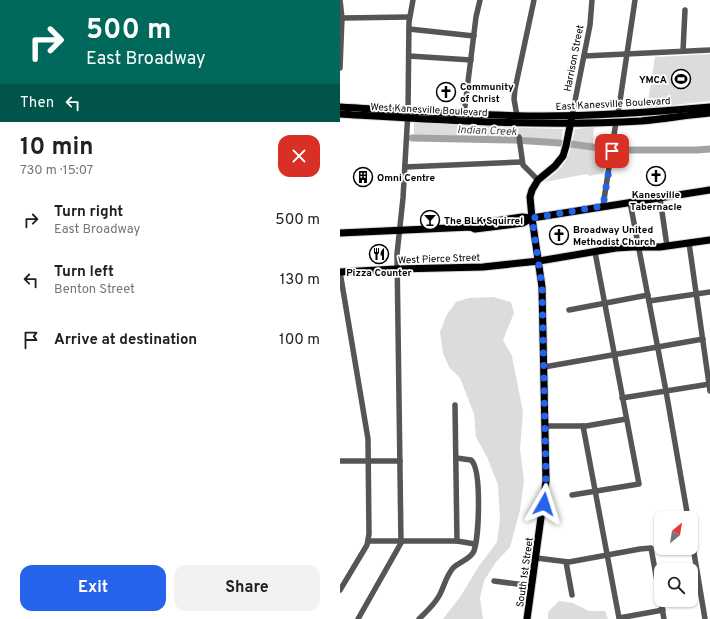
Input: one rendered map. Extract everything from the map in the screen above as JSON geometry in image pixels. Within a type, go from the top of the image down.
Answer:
[{"type":"main road","name":"West Kanesville Boulevard","points":[[340,107],[483,122],[517,119]]},
{"type":"main road","name":"East Kanesville Boulevard","points":[[517,119],[617,118],[679,113],[710,107]]},
{"type":"main road","name":"East Kanesville Boulevard","points":[[679,113],[710,114]]},
{"type":"main road","name":"West Kanesville Boulevard","points":[[340,114],[464,114],[517,119]]},
{"type":"main road","name":"Harrison Street","points":[[538,180],[560,161],[565,151],[571,119]]},
{"type":"main road","name":"South 1st Street","points":[[527,619],[546,485],[542,287],[530,197],[538,180]]},
{"type":"main road","points":[[340,233],[496,227],[523,222],[532,218],[710,190]]},
{"type":"main road","name":"West Pierce Street","points":[[340,272],[483,267],[539,262],[616,248],[653,248],[710,240]]},
{"type":"street","points":[[340,0],[342,18],[340,68]]},
{"type":"street","points":[[358,619],[398,550],[401,541],[397,269],[408,114],[408,28],[413,0]]},
{"type":"street","points":[[464,114],[480,0]]},
{"type":"street","points":[[517,119],[514,99],[515,89],[534,0]]},
{"type":"street","name":"Harrison Street","points":[[571,119],[590,25],[592,0]]},
{"type":"street","points":[[603,206],[635,0]]},
{"type":"street","points":[[683,51],[684,10]]},
{"type":"street","points":[[342,18],[409,17]]},
{"type":"street","points":[[408,28],[474,36]]},
{"type":"street","points":[[584,56],[710,50]]},
{"type":"street","points":[[409,56],[471,60]]},
{"type":"street","points":[[520,140],[522,162],[526,169],[538,180]]},
{"type":"street","points":[[405,167],[522,162]]},
{"type":"street","points":[[660,198],[667,246]]},
{"type":"street","points":[[630,202],[666,391],[687,511]]},
{"type":"street","points":[[689,243],[710,391]]},
{"type":"street","points":[[572,495],[639,484],[595,252]]},
{"type":"street","points":[[340,272],[367,432],[369,541],[340,590]]},
{"type":"street","points":[[649,302],[710,292]]},
{"type":"street","points":[[569,310],[648,295]]},
{"type":"street","points":[[544,367],[703,339]]},
{"type":"street","points":[[622,398],[710,384]]},
{"type":"street","points":[[455,405],[457,541]]},
{"type":"street","points":[[545,426],[583,426],[626,419]]},
{"type":"street","points":[[583,426],[619,618],[637,617],[663,610]]},
{"type":"street","points":[[419,619],[439,596],[453,568],[473,553],[479,518],[479,502],[475,466],[471,460],[456,458]]},
{"type":"street","points":[[340,461],[400,461]]},
{"type":"street","points":[[369,541],[457,541],[475,544]]},
{"type":"street","points":[[536,558],[566,562],[651,548],[664,619]]},
{"type":"street","points":[[694,555],[705,619]]},
{"type":"street","points":[[566,562],[572,595]]},
{"type":"street","points":[[494,581],[532,586]]},
{"type":"shaded area","name":"YMCA","points":[[710,54],[710,101],[647,108],[655,57]]},
{"type":"shaded area","points":[[414,122],[563,129],[561,145],[523,140],[414,140]]},
{"type":"shaded area","points":[[594,127],[593,144],[606,146],[604,173],[590,176],[587,174],[544,182],[559,170],[567,159],[575,129]]},
{"type":"shaded area","points":[[493,297],[511,302],[514,313],[503,340],[512,356],[523,412],[520,449],[524,481],[520,510],[510,547],[496,562],[484,581],[480,598],[483,619],[443,619],[460,597],[479,566],[497,542],[500,519],[498,485],[487,457],[476,437],[474,414],[460,378],[449,367],[443,353],[440,332],[446,316],[456,302],[469,298]]},
{"type":"shaded area","points":[[559,601],[573,603],[589,611],[605,611],[608,619],[548,619],[548,612]]},
{"type":"waterway","name":"Indian Creek","points":[[412,138],[514,140],[560,143]]},
{"type":"waterway","name":"Indian Creek","points":[[571,144],[607,149]]},
{"type":"waterway","name":"Indian Creek","points":[[617,150],[710,149]]},
{"type":"place","name":"YMCA","points":[[681,79]]},
{"type":"place","name":"Community of Christ","points":[[446,92]]},
{"type":"place","name":"Kanesville Tabernacle","points":[[656,176]]},
{"type":"place","name":"Omni Centre","points":[[363,177]]},
{"type":"place","name":"The BLK Squirrel","points":[[430,220]]},
{"type":"place","name":"Broadway United Methodist Church","points":[[559,235]]},
{"type":"place","name":"Pizza Counter","points":[[379,254]]},
{"type":"route","points":[[544,504],[546,481],[542,287],[532,218],[603,206],[612,151]]}]
